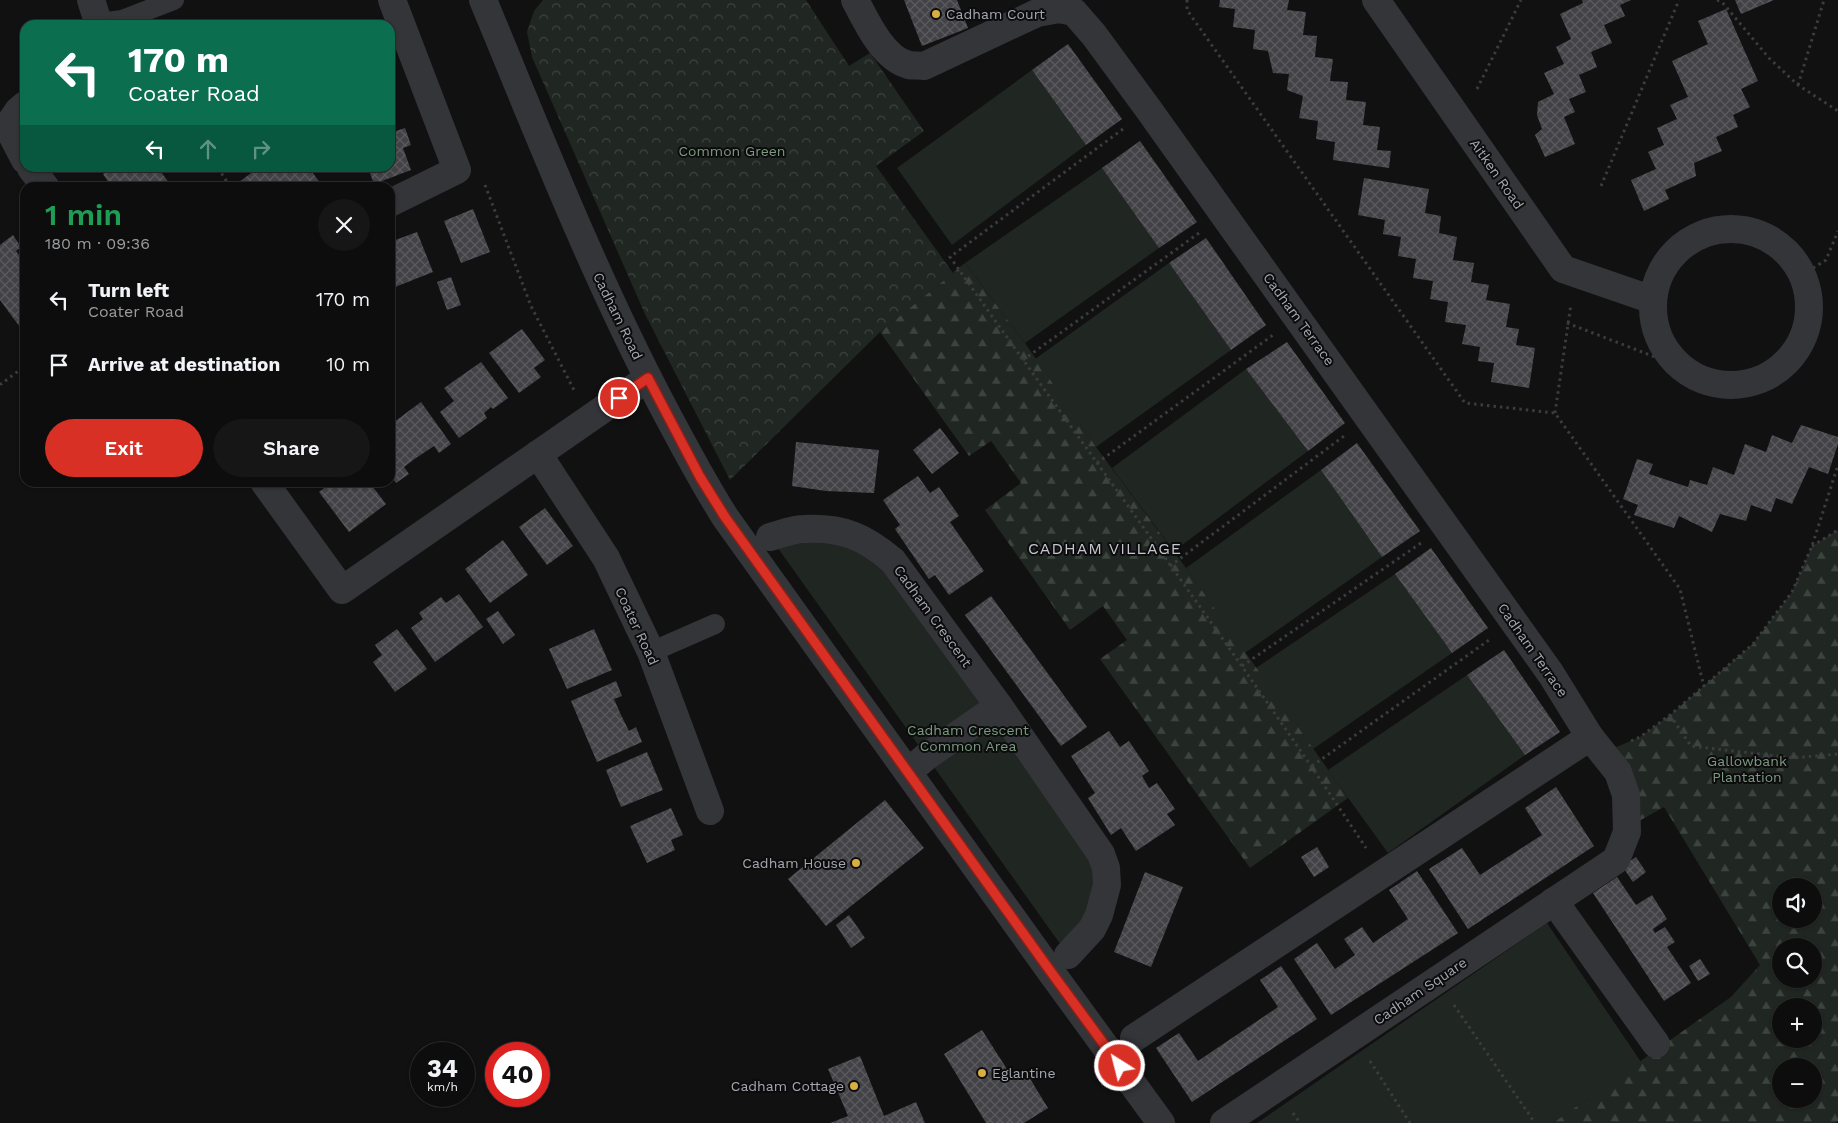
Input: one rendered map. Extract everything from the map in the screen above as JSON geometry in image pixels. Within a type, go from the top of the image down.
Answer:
[{"type":"street","points":[[392,0],[457,170],[395,200]]},
{"type":"street","name":"Cadham Road","points":[[482,0],[585,247],[648,378],[700,477],[725,517],[1161,1123]]},
{"type":"street","name":"Cadham Terrace","points":[[855,0],[873,33],[894,58],[909,65],[924,66],[1037,13],[1059,9],[1074,12],[1094,35],[1149,110],[1551,674],[1597,745],[1618,772],[1626,795],[1627,832],[1616,860]]},
{"type":"street","name":"Aitken Road","points":[[1376,0],[1562,268],[1653,300]]},
{"type":"street","points":[[11,117],[12,138],[20,152]]},
{"type":"street","points":[[33,172],[41,182]]},
{"type":"street","points":[[1720,230],[1744,230],[1767,238],[1780,246],[1796,264],[1806,284],[1809,308],[1808,324],[1800,344],[1785,364],[1768,376],[1750,384],[1714,384],[1696,377],[1680,367],[1668,354],[1659,338],[1653,314],[1653,300],[1658,280],[1667,261],[1679,249],[1698,237],[1720,230]]},
{"type":"street","points":[[268,487],[342,590],[648,378]]},
{"type":"street","name":"Coater Road","points":[[538,454],[606,558],[651,652],[710,811]]},
{"type":"street","name":"Cadham Crescent","points":[[770,537],[803,529],[831,530],[854,534],[874,545],[893,561],[999,706],[1101,854],[1106,868],[1107,885],[1099,915],[1092,929],[1068,955]]},
{"type":"street","points":[[908,772],[927,756],[999,706]]},
{"type":"street","points":[[1134,1038],[1383,873],[1597,745]]},
{"type":"street","name":"Cadham Square","points":[[1224,1123],[1616,860]]},
{"type":"street","points":[[1554,901],[1656,1044]]},
{"type":"lane","points":[[96,16],[122,20],[174,0]]},
{"type":"lane","points":[[651,652],[715,624]]},
{"type":"path","points":[[1187,0],[1187,10],[1465,403],[1556,413]]},
{"type":"path","points":[[1461,122],[1520,0]]},
{"type":"path","points":[[1601,186],[1680,0]]},
{"type":"path","points":[[1717,0],[1722,2],[1769,58],[1798,85],[1838,111]]},
{"type":"path","points":[[1798,85],[1824,0]]},
{"type":"path","points":[[1149,110],[950,257],[1242,666],[1312,766],[1383,873]]},
{"type":"path","points":[[482,179],[531,306],[590,418]]},
{"type":"path","points":[[1023,360],[1224,215]]},
{"type":"path","points":[[1802,276],[1826,260],[1838,231]]},
{"type":"path","points":[[1577,274],[1567,323],[1556,413],[1680,589],[1704,687]]},
{"type":"path","points":[[1098,464],[1297,317]]},
{"type":"path","points":[[1567,323],[1680,367]]},
{"type":"path","points":[[0,383],[20,369]]},
{"type":"path","points":[[1170,566],[1369,418]]},
{"type":"path","points":[[1597,745],[1640,737],[1670,715],[1753,644],[1792,592],[1812,546],[1838,465]]},
{"type":"path","points":[[1242,666],[1446,526]]},
{"type":"path","points":[[1812,546],[1838,530]]},
{"type":"path","points":[[1312,766],[1514,622]]},
{"type":"path","points":[[1670,715],[1691,746],[1793,758],[1838,754]]},
{"type":"path","points":[[1436,980],[1534,1123]]},
{"type":"path","points":[[1353,1036],[1410,1123]]},
{"type":"green space","name":"Common Green","points":[[543,0],[806,0],[849,66],[870,53],[924,131],[876,166],[953,273],[880,332],[730,480],[645,314],[532,57],[527,32],[534,11]]},
{"type":"green space","points":[[1032,70],[1086,145],[952,245],[897,168]]},
{"type":"green space","points":[[1102,168],[1159,248],[1025,343],[965,263]]},
{"type":"green space","points":[[965,263],[1025,343],[1096,447],[1186,568],[1348,798],[1250,868],[1100,659],[1127,640],[1103,606],[1070,630],[985,510],[1021,483],[991,441],[969,456],[880,332]]},
{"type":"green space","points":[[1169,263],[1231,350],[1096,447],[1035,359]]},
{"type":"green space","points":[[1246,369],[1308,451],[1174,551],[1112,468]]},
{"type":"green space","points":[[1321,470],[1382,557],[1245,653],[1186,568]]},
{"type":"green space","name":"Gallowbank Plantation","points":[[1838,530],[1838,1121],[1835,1123],[1553,1123],[1731,997],[1760,965],[1664,807],[1639,821],[1603,753],[1640,737],[1670,715],[1753,644],[1792,592],[1812,546]]},
{"type":"green space","name":"Cadham Crescent Common Area","points":[[770,537],[874,545],[1106,867],[1068,955]]},
{"type":"green space","points":[[1395,574],[1452,653],[1313,749],[1256,668]]},
{"type":"green space","points":[[1467,675],[1525,755],[1388,853],[1328,770]]},
{"type":"green space","points":[[1547,923],[1641,1062],[1553,1123],[1257,1123]]},
{"type":"building","name":"Cadham Court","points":[[904,0],[957,0],[968,28],[922,46]]},
{"type":"building","points":[[1220,0],[1289,0],[1287,10],[1306,12],[1303,35],[1317,36],[1315,57],[1333,59],[1330,81],[1348,82],[1346,100],[1366,102],[1363,125],[1380,127],[1377,150],[1391,151],[1389,168],[1333,160],[1335,142],[1316,139],[1318,121],[1299,118],[1303,96],[1287,90],[1289,74],[1273,73],[1268,51],[1253,49],[1255,30],[1233,27],[1235,9],[1219,7]]},
{"type":"building","points":[[1582,0],[1631,0],[1620,5],[1625,16],[1604,25],[1612,43],[1591,52],[1597,67],[1579,75],[1586,92],[1569,99],[1575,112],[1564,117],[1575,144],[1545,157],[1535,135],[1542,129],[1537,115],[1538,102],[1554,94],[1544,73],[1564,64],[1556,47],[1571,39],[1560,14],[1583,3]]},
{"type":"building","points":[[1735,0],[1774,0],[1741,14]]},
{"type":"building","points":[[1726,9],[1758,81],[1741,89],[1750,107],[1733,115],[1738,127],[1716,137],[1722,151],[1694,163],[1696,176],[1665,190],[1669,199],[1644,211],[1631,180],[1656,169],[1648,152],[1664,145],[1657,128],[1677,119],[1670,105],[1688,97],[1672,61],[1708,44],[1698,21]]},
{"type":"building","points":[[1068,44],[1122,119],[1086,145],[1032,70]]},
{"type":"building","points":[[405,128],[411,145],[403,148],[411,170],[379,182],[373,182],[370,172],[395,172],[395,131]]},
{"type":"building","points":[[1140,141],[1197,222],[1159,248],[1102,168]]},
{"type":"building","points":[[106,172],[161,172],[168,182],[108,182],[103,174]]},
{"type":"building","points":[[253,172],[312,172],[320,182],[239,182]]},
{"type":"building","points":[[1364,178],[1429,189],[1425,213],[1441,216],[1439,233],[1457,237],[1453,260],[1474,263],[1471,282],[1489,285],[1486,300],[1510,304],[1506,327],[1519,329],[1516,345],[1535,348],[1529,388],[1491,382],[1494,363],[1478,361],[1480,347],[1462,344],[1466,325],[1445,322],[1448,302],[1430,299],[1433,281],[1413,278],[1416,259],[1398,256],[1401,237],[1383,234],[1385,220],[1358,215]]},
{"type":"building","points":[[473,209],[490,252],[461,263],[444,221]]},
{"type":"building","points":[[417,232],[433,272],[395,287],[395,240]]},
{"type":"building","points":[[13,235],[20,246],[16,251],[20,256],[20,327],[0,300],[0,245]]},
{"type":"building","points":[[1206,238],[1266,325],[1231,350],[1169,263]]},
{"type":"building","points":[[451,277],[461,305],[447,310],[437,282]]},
{"type":"building","points":[[522,329],[545,360],[534,368],[541,377],[519,393],[489,353]]},
{"type":"building","points":[[1287,342],[1345,423],[1308,451],[1246,369]]},
{"type":"building","points":[[481,362],[508,398],[493,409],[491,407],[484,413],[487,418],[459,438],[440,412],[454,401],[444,388]]},
{"type":"building","points":[[421,402],[451,444],[439,453],[434,446],[416,458],[404,467],[409,474],[396,483],[395,482],[395,421]]},
{"type":"building","points":[[1801,425],[1838,437],[1838,444],[1828,474],[1809,467],[1792,504],[1776,498],[1771,512],[1751,505],[1746,521],[1720,514],[1712,532],[1679,516],[1674,528],[1634,515],[1638,505],[1623,499],[1637,459],[1653,464],[1649,474],[1688,487],[1690,480],[1707,485],[1713,467],[1734,475],[1745,444],[1766,452],[1772,435],[1792,443]]},
{"type":"building","points":[[940,428],[959,453],[932,474],[913,450]]},
{"type":"building","points":[[796,442],[879,450],[874,493],[826,491],[792,486]]},
{"type":"building","points":[[1357,443],[1420,531],[1382,557],[1321,470]]},
{"type":"building","points":[[918,476],[930,493],[939,487],[959,516],[950,522],[984,571],[949,595],[935,575],[929,579],[895,529],[900,525],[883,500]]},
{"type":"building","points":[[326,487],[373,487],[386,504],[349,532],[319,492]]},
{"type":"building","points":[[545,508],[573,546],[547,565],[519,527]]},
{"type":"building","points":[[503,540],[528,575],[490,603],[465,569]]},
{"type":"building","points":[[1431,548],[1488,628],[1452,653],[1395,574]]},
{"type":"building","points":[[459,594],[483,627],[435,662],[411,628],[423,619],[419,613],[441,597],[446,603]]},
{"type":"building","points":[[991,596],[1087,727],[1061,746],[965,615]]},
{"type":"building","points":[[498,611],[515,635],[503,644],[486,619]]},
{"type":"building","points":[[397,629],[427,669],[395,692],[373,662],[382,655],[375,645]]},
{"type":"building","points":[[594,629],[612,670],[567,689],[549,649]]},
{"type":"building","points":[[1504,650],[1560,732],[1525,755],[1467,675]]},
{"type":"building","points":[[616,681],[622,696],[614,699],[629,731],[636,727],[642,742],[597,762],[571,701]]},
{"type":"building","points":[[1109,731],[1120,747],[1129,741],[1149,771],[1142,776],[1149,788],[1157,783],[1175,809],[1167,814],[1175,825],[1136,851],[1121,828],[1111,835],[1088,798],[1095,793],[1071,756]]},
{"type":"building","points":[[647,752],[663,790],[621,807],[606,770]]},
{"type":"building","points":[[1556,787],[1594,846],[1468,929],[1429,869],[1462,848],[1480,875],[1542,835],[1525,808]]},
{"type":"building","name":"Cadham House","points":[[885,800],[924,848],[826,926],[788,879]]},
{"type":"building","points":[[671,808],[683,835],[671,840],[675,850],[647,863],[630,826]]},
{"type":"building","points":[[1317,847],[1329,867],[1314,877],[1301,857]]},
{"type":"building","points":[[1636,857],[1646,872],[1633,882],[1622,866]]},
{"type":"building","points":[[1417,871],[1458,933],[1331,1015],[1294,959],[1317,943],[1335,969],[1355,955],[1344,939],[1362,927],[1373,943],[1408,919],[1389,890]]},
{"type":"building","points":[[1145,872],[1183,887],[1151,967],[1114,952]]},
{"type":"building","points":[[1617,877],[1636,905],[1652,895],[1667,919],[1653,929],[1655,933],[1665,927],[1675,942],[1667,947],[1691,983],[1664,1001],[1593,893]]},
{"type":"building","points":[[849,915],[865,938],[851,948],[836,925]]},
{"type":"building","points":[[1700,959],[1710,974],[1698,981],[1689,966]]},
{"type":"building","points":[[1281,966],[1317,1019],[1192,1102],[1156,1048],[1179,1033],[1198,1061],[1278,1007],[1260,980]]},
{"type":"building","name":"Eglantine","points":[[982,1030],[1012,1077],[1024,1069],[1048,1108],[1024,1123],[986,1123],[944,1054]]},
{"type":"building","name":"Cadham Cottage","points":[[860,1056],[884,1116],[916,1102],[925,1123],[830,1123],[848,1116],[828,1069]]},
{"type":"place","name":"Cadham Court","points":[[936,14]]},
{"type":"place","name":"Cadham House","points":[[856,863]]},
{"type":"place","name":"Eglantine","points":[[982,1073]]},
{"type":"place","name":"Cadham Cottage","points":[[854,1086]]},
{"type":"district","name":"CADHAM VILLAGE","points":[[1105,548]]},
{"type":"route","points":[[619,398],[648,378],[700,477],[725,517],[1120,1066]]}]
